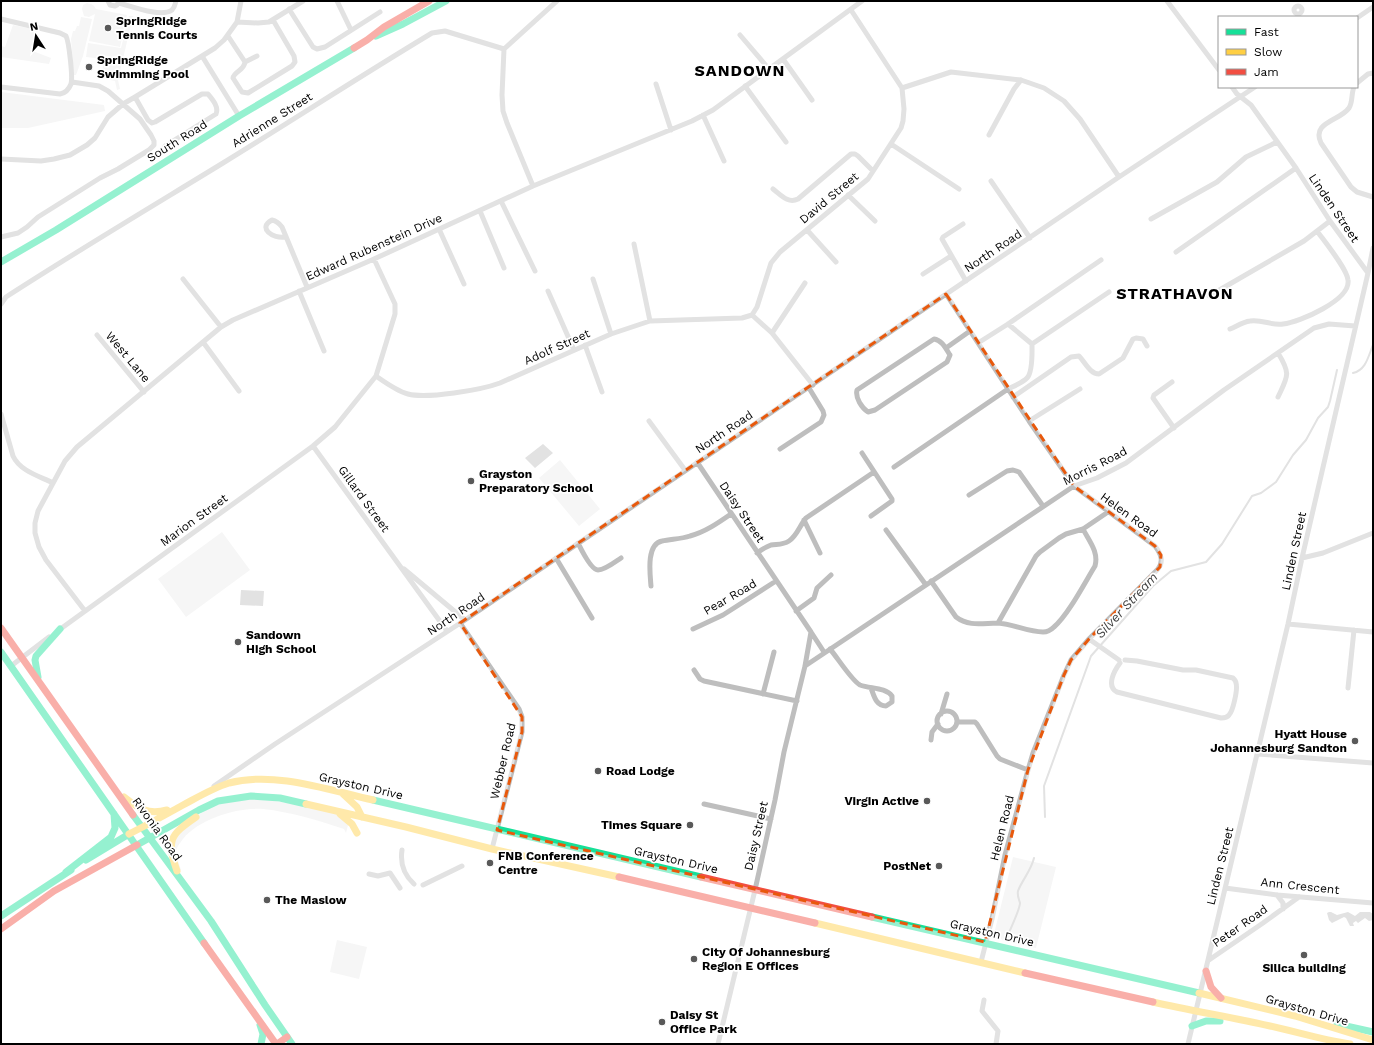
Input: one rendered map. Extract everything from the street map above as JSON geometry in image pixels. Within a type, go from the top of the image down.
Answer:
[{"type":"main road","name":"South Road","points":[[1,262],[56,230],[239,116],[367,40],[384,27],[429,1]]},
{"type":"main road","name":"South Road","points":[[367,40],[386,32],[446,1]]},
{"type":"main road","name":"Rivonia Road","points":[[1,628],[40,681],[114,789],[226,943],[265,1005],[292,1044]]},
{"type":"main road","points":[[40,681],[35,660],[36,656],[60,629]]},
{"type":"main road","points":[[1,652],[255,1015],[277,1044],[287,1037]]},
{"type":"main road","name":"Grayston Drive","points":[[1,916],[66,872],[129,834],[204,793],[231,783],[264,779],[294,782],[755,890],[985,942],[1295,1016],[1372,1037]]},
{"type":"main road","points":[[114,789],[133,805],[146,812],[158,812],[184,805]]},
{"type":"main road","points":[[342,793],[357,807],[361,812],[362,818]]},
{"type":"main road","name":"Grayston Drive","points":[[1,928],[54,891],[199,810],[218,801],[239,797],[270,797],[333,810],[492,849],[1195,1012],[1269,1026],[1324,1040],[1350,1044]]},
{"type":"main road","points":[[180,879],[171,852],[173,837],[179,829],[218,801]]},
{"type":"main road","points":[[333,810],[351,823],[357,832]]},
{"type":"main road","points":[[66,872],[111,837],[115,828],[114,813]]},
{"type":"main road","points":[[1206,971],[1211,987],[1222,999]]},
{"type":"main road","points":[[255,1015],[262,1034],[261,1044]]},
{"type":"main road","points":[[1192,1026],[1206,1021],[1216,1020],[1240,1025],[1269,1026]]},
{"type":"main road","points":[[1324,1040],[1334,1044]]},
{"type":"street","points":[[108,1],[112,6],[115,6],[119,2],[161,14],[171,10],[176,1]]},
{"type":"street","points":[[1,159],[41,161],[54,160],[70,155],[92,141],[105,120],[123,104],[215,48],[228,36],[237,22],[241,1]]},
{"type":"street","points":[[237,22],[258,24],[273,20],[303,1]]},
{"type":"street","points":[[337,1],[351,30]]},
{"type":"street","points":[[533,186],[503,111],[502,95],[504,49],[557,1]]},
{"type":"street","name":"Edward Rubenstein Drive","points":[[85,612],[46,560],[36,540],[35,523],[38,512],[65,462],[77,447],[221,327],[233,320],[374,259],[533,186],[704,115],[852,10],[862,1]]},
{"type":"street","points":[[1168,1],[1218,67]]},
{"type":"street","points":[[1358,17],[1373,7]]},
{"type":"street","points":[[290,9],[316,49],[325,47],[380,12]]},
{"type":"street","name":"David Street","points":[[752,315],[757,307],[771,263],[780,252],[868,179],[899,133],[903,121],[904,100],[902,88],[852,10]]},
{"type":"street","points":[[1,19],[60,33],[66,36],[69,44],[72,82],[66,92],[60,94],[1,87]]},
{"type":"street","points":[[257,56],[245,62],[243,68],[234,74],[233,77],[242,92],[245,93],[253,91],[294,64],[296,60],[273,20]]},
{"type":"street","name":"Adrienne Street","points":[[1,304],[6,297],[69,257],[432,33],[445,31],[504,49]]},
{"type":"street","points":[[740,35],[769,69]]},
{"type":"street","points":[[228,36],[245,62]]},
{"type":"street","points":[[202,56],[239,116]]},
{"type":"street","points":[[783,59],[812,100]]},
{"type":"street","points":[[902,88],[951,72],[1021,80],[1044,88],[1072,108],[1119,177]]},
{"type":"street","points":[[1358,82],[1368,74],[1373,73]]},
{"type":"street","points":[[989,134],[1021,80]]},
{"type":"street","points":[[1,237],[18,233],[50,209],[153,147],[154,141],[140,119],[104,88],[72,82]]},
{"type":"street","points":[[656,84],[671,130]]},
{"type":"street","points":[[745,86],[786,142]]},
{"type":"street","points":[[1233,88],[1241,97]]},
{"type":"street","name":"North Road","points":[[204,793],[297,730],[463,622],[685,470],[1254,88]]},
{"type":"street","points":[[1354,88],[1348,109],[1341,116],[1325,124],[1321,130],[1319,138],[1353,189],[1360,194],[1373,197]]},
{"type":"street","points":[[135,97],[148,120],[152,123],[199,95],[205,93],[211,97],[217,108],[216,114],[164,146]]},
{"type":"street","name":"Linden Street","points":[[1188,1044],[1209,960],[1224,888],[1258,754],[1368,273],[1330,221],[1296,168],[1251,106],[1241,97]]},
{"type":"street","points":[[704,115],[724,161]]},
{"type":"street","points":[[1151,219],[1217,182],[1246,157],[1277,142]]},
{"type":"street","points":[[891,144],[959,189]]},
{"type":"street","points":[[773,189],[789,201],[798,200],[851,154],[858,156],[873,171]]},
{"type":"street","points":[[1176,252],[1296,168]]},
{"type":"street","points":[[992,181],[1030,238]]},
{"type":"street","points":[[848,196],[875,221]]},
{"type":"street","points":[[501,201],[535,271]]},
{"type":"street","points":[[480,211],[504,268]]},
{"type":"street","points":[[1209,296],[1304,241],[1330,221]]},
{"type":"street","points":[[963,224],[942,238],[966,281]]},
{"type":"street","points":[[439,229],[464,284]]},
{"type":"street","points":[[807,230],[836,262]]},
{"type":"street","points":[[1230,329],[1252,320],[1274,325],[1305,318],[1338,299],[1347,290],[1347,275],[1317,231]]},
{"type":"street","points":[[285,237],[307,287]]},
{"type":"street","points":[[634,244],[650,321]]},
{"type":"street","points":[[1368,273],[1373,248]]},
{"type":"street","points":[[923,274],[951,256]]},
{"type":"street","points":[[374,259],[396,308],[376,376]]},
{"type":"street","points":[[978,343],[1101,260]]},
{"type":"street","points":[[183,279],[221,327]]},
{"type":"street","points":[[594,279],[611,334]]},
{"type":"street","points":[[772,333],[805,283]]},
{"type":"street","points":[[299,291],[324,351]]},
{"type":"street","points":[[548,291],[574,350]]},
{"type":"street","points":[[1032,344],[1109,292]]},
{"type":"street","name":"Helen Road","points":[[946,294],[1013,397],[1074,486],[1156,546],[1161,555],[1161,564],[1158,569],[1089,639],[1071,660],[1064,675],[1033,753],[1028,770],[1005,855],[992,920],[981,962]]},
{"type":"street","points":[[752,315],[772,333],[811,386],[824,415],[821,422],[780,449]]},
{"type":"street","name":"Adolf Street","points":[[376,376],[389,385],[414,395],[474,390],[500,383],[611,334],[650,321],[742,318],[752,315]]},
{"type":"street","points":[[1008,324],[1032,344]]},
{"type":"street","name":"Morris Road","points":[[805,666],[1074,486],[1097,478],[1121,466],[1224,390],[1317,326],[1329,324],[1355,326]]},
{"type":"street","points":[[946,348],[970,331]]},
{"type":"street","name":"West Lane","points":[[97,335],[144,392]]},
{"type":"street","points":[[1013,397],[1071,357],[1079,356],[1093,372],[1099,374],[1123,358],[1133,339],[1143,339],[1147,346]]},
{"type":"street","points":[[931,340],[939,340],[946,348],[950,355],[947,362],[875,410],[868,412],[865,410],[856,397],[857,390],[860,387],[931,340]]},
{"type":"street","points":[[203,342],[239,391]]},
{"type":"street","points":[[894,467],[1008,389],[1024,380],[1029,375],[1031,370],[1032,344]]},
{"type":"street","points":[[586,345],[602,392]]},
{"type":"street","points":[[1278,353],[1287,369],[1286,380],[1278,397]]},
{"type":"street","name":"Marion Street","points":[[11,666],[313,446],[334,427],[376,376]]},
{"type":"street","points":[[1172,382],[1154,395],[1153,398],[1174,428]]},
{"type":"street","points":[[1029,421],[1080,390]]},
{"type":"street","points":[[1,414],[15,461],[22,468],[53,483]]},
{"type":"street","points":[[649,421],[685,470]]},
{"type":"street","name":"Gillard Street","points":[[313,446],[447,631]]},
{"type":"street","points":[[862,453],[892,496],[892,501],[871,516]]},
{"type":"street","name":"Daisy Street","points":[[697,462],[824,652]]},
{"type":"street","points":[[969,495],[1008,471],[1015,470],[1019,472],[1043,506]]},
{"type":"street","points":[[757,553],[769,546],[789,542],[796,534],[804,520],[874,472]]},
{"type":"street","points":[[998,623],[1036,556],[1066,534],[1082,529],[1108,512]]},
{"type":"street","points":[[651,586],[650,562],[652,552],[656,544],[661,541],[688,537],[705,531],[731,514]]},
{"type":"street","points":[[804,520],[820,553]]},
{"type":"street","points":[[931,581],[956,617],[967,623],[998,623],[1043,632],[1051,630],[1072,603],[1095,566],[1095,552],[1082,529]]},
{"type":"street","points":[[886,530],[926,585]]},
{"type":"street","points":[[1302,558],[1323,553],[1373,533]]},
{"type":"street","points":[[578,543],[595,569],[601,570],[621,558]]},
{"type":"street","points":[[556,558],[592,618]]},
{"type":"street","name":"Gillard Street","points":[[399,565],[463,622]]},
{"type":"street","points":[[796,611],[814,598],[817,588],[831,575]]},
{"type":"street","name":"Pear Road","points":[[693,628],[724,615],[776,581]]},
{"type":"street","name":"Webber Road","points":[[463,622],[519,709],[522,717],[522,732],[492,849]]},
{"type":"street","points":[[1288,624],[1373,632]]},
{"type":"street","points":[[1348,688],[1354,630]]},
{"type":"street","name":"Daisy Street","points":[[718,1044],[755,890],[784,752],[805,666],[811,632]]},
{"type":"street","points":[[1089,639],[1121,661],[1138,661],[1183,670],[1196,670],[1233,678],[1237,686],[1230,714],[1227,717],[1221,718],[1121,694],[1111,687],[1111,682],[1116,668],[1121,661]]},
{"type":"street","points":[[830,649],[855,682],[860,685],[887,691],[892,696],[892,702],[886,706],[880,705],[877,702],[871,688]]},
{"type":"street","points":[[763,694],[774,652]]},
{"type":"street","points":[[694,670],[700,679],[704,681],[797,701]]},
{"type":"street","points":[[941,714],[948,711],[955,715],[957,722],[954,729],[949,731],[941,729],[938,724],[938,717],[941,714],[947,694]]},
{"type":"street","points":[[957,722],[975,722],[978,724],[1000,759],[1028,770]]},
{"type":"street","points":[[931,740],[932,732],[938,724]]},
{"type":"street","points":[[1258,754],[1373,763]]},
{"type":"street","points":[[704,804],[770,819]]},
{"type":"street","points":[[402,850],[402,864],[407,875],[414,884]]},
{"type":"street","points":[[423,885],[462,866]]},
{"type":"street","points":[[369,874],[378,876],[390,873],[400,888]]},
{"type":"street","name":"Ann Crescent","points":[[1224,888],[1277,895],[1373,903]]},
{"type":"street","name":"Peter Road","points":[[1277,895],[1283,903],[1283,909]]},
{"type":"street","name":"Peter Road","points":[[1209,960],[1299,897]]},
{"type":"street","points":[[984,1000],[982,1011],[998,1031],[996,1044]]},
{"type":"highlighted area","points":[[946,294],[1074,486],[1155,546],[1161,555],[1160,567],[1089,639],[1071,660],[1064,675],[1028,770],[985,942],[497,830],[522,732],[522,717],[460,623]]},
{"type":"shaded area","name":"SpringRidge Tennis Courts","points":[[87,3],[93,5],[96,9],[127,15],[120,47],[89,41],[95,14],[89,17],[84,16],[82,9],[83,5]]},
{"type":"shaded area","points":[[129,16],[133,16],[118,80],[120,89],[117,90],[115,81],[101,78],[104,59],[86,57],[88,43],[121,48]]},
{"type":"shaded area","points":[[81,17],[92,19],[83,56],[76,75],[74,75],[71,39],[73,31],[75,31],[77,26],[79,26]]},
{"type":"shaded area","points":[[13,25],[37,30],[30,50],[51,58],[49,64],[1,57],[1,46],[5,47]]},
{"type":"shaded area","points":[[1,92],[104,105],[105,111],[28,128],[1,128]]},
{"type":"shaded area","points":[[543,444],[553,453],[535,468],[525,458]]},
{"type":"shaded area","points":[[560,460],[600,509],[579,526],[539,478]]},
{"type":"shaded area","points":[[222,532],[250,570],[186,617],[158,579]]},
{"type":"shaded area","points":[[241,590],[264,591],[263,606],[240,605]]},
{"type":"shaded area","points":[[250,797],[351,813],[346,833],[344,829],[284,812],[253,809],[231,812],[209,820],[190,832],[183,839],[176,850],[181,870],[177,871],[170,853],[183,825],[219,802]]},
{"type":"shaded area","points":[[1013,857],[1056,867],[1036,948],[1002,940],[995,930]]},
{"type":"shaded area","points":[[1329,912],[1337,915],[1348,912],[1355,916],[1360,912],[1370,912],[1373,914],[1373,920],[1369,921],[1365,918],[1358,923],[1356,921],[1353,923],[1354,926],[1350,926],[1344,917],[1332,923],[1329,920],[1327,913]]},
{"type":"shaded area","points":[[337,940],[367,947],[359,979],[330,972]]},
{"type":"waterway","points":[[1353,373],[1364,366],[1373,345]]},
{"type":"waterway","name":"Silver Stream","points":[[1045,817],[1044,786],[1091,656],[1153,586],[1171,571],[1206,562],[1222,544],[1252,496],[1261,493],[1276,482],[1293,455],[1306,440],[1318,418],[1328,407],[1337,370]]},
{"type":"waterway","name":"Silver Stream","points":[[1007,938],[1020,906],[1018,891],[1031,867],[1034,858]]},
{"type":"traffic: fast","points":[[376,36],[403,24],[446,1]]},
{"type":"traffic: fast","points":[[1,262],[56,230],[239,116],[354,48]]},
{"type":"traffic: fast","points":[[38,677],[35,660],[36,656],[60,629]]},
{"type":"traffic: fast","points":[[1,652],[204,943]]},
{"type":"traffic: fast","points":[[137,845],[218,801],[251,796],[280,798],[306,804]]},
{"type":"traffic: fast","points":[[373,800],[701,877]]},
{"type":"traffic: fast","points":[[66,872],[111,837],[115,828],[114,814]]},
{"type":"traffic: fast","points":[[133,815],[211,921],[292,1044]]},
{"type":"traffic: fast","points":[[86,860],[129,834]]},
{"type":"traffic: fast","points":[[1,916],[71,870]]},
{"type":"traffic: fast","points":[[872,917],[1199,993]]},
{"type":"traffic: fast","points":[[1192,1026],[1206,1021],[1220,1021]]},
{"type":"traffic: fast","points":[[1337,1024],[1373,1032]]},
{"type":"traffic: fast","points":[[260,1025],[263,1034],[261,1044]]},
{"type":"traffic: slow","points":[[129,834],[211,790],[229,783],[247,780],[283,780],[373,800]]},
{"type":"traffic: slow","points":[[343,794],[357,807],[362,817]]},
{"type":"traffic: slow","points":[[124,797],[134,805],[144,810],[154,812],[167,810]]},
{"type":"traffic: slow","points":[[306,804],[492,849],[619,877]]},
{"type":"traffic: slow","points":[[340,814],[352,824],[357,833]]},
{"type":"traffic: slow","points":[[177,871],[171,845],[173,839],[181,829],[196,817]]},
{"type":"traffic: slow","points":[[815,923],[1025,973]]},
{"type":"traffic: slow","points":[[1199,993],[1295,1016],[1373,1040]]},
{"type":"traffic: slow","points":[[1153,1002],[1350,1044]]},
{"type":"traffic: jam","points":[[354,48],[384,27],[429,1]]},
{"type":"traffic: jam","points":[[1,628],[133,815]]},
{"type":"traffic: jam","points":[[1,929],[54,891],[137,845]]},
{"type":"traffic: jam","points":[[619,877],[815,923]]},
{"type":"traffic: jam","points":[[701,877],[872,917]]},
{"type":"traffic: jam","points":[[204,943],[276,1044]]},
{"type":"traffic: jam","points":[[1206,971],[1211,987],[1221,998]]},
{"type":"traffic: jam","points":[[1025,973],[1153,1002]]},
{"type":"traffic: jam","points":[[277,1044],[287,1037]]},
{"type":"place","name":"SpringRidge Tennis Courts","points":[[108,28]]},
{"type":"place","name":"SpringRidge Swimming Pool","points":[[89,67]]},
{"type":"place","name":"Grayston Preparatory School","points":[[471,481]]},
{"type":"place","name":"Sandown High School","points":[[238,642]]},
{"type":"place","name":"Hyatt House Johannesburg Sandton","points":[[1355,741]]},
{"type":"place","name":"Road Lodge","points":[[598,771]]},
{"type":"place","name":"Virgin Active","points":[[927,801]]},
{"type":"place","name":"Times Square","points":[[690,825]]},
{"type":"place","name":"FNB Conference Centre","points":[[490,863]]},
{"type":"place","name":"PostNet","points":[[939,866]]},
{"type":"place","name":"The Maslow","points":[[267,900]]},
{"type":"place","name":"Silica building","points":[[1304,955]]},
{"type":"place","name":"City Of Johannesburg Region E Offices","points":[[694,959]]},
{"type":"place","name":"Daisy St Office Park","points":[[662,1022]]},
{"type":"district","name":"SANDOWN","points":[[740,70]]},
{"type":"district","name":"STRATHAVON","points":[[1175,293]]}]
